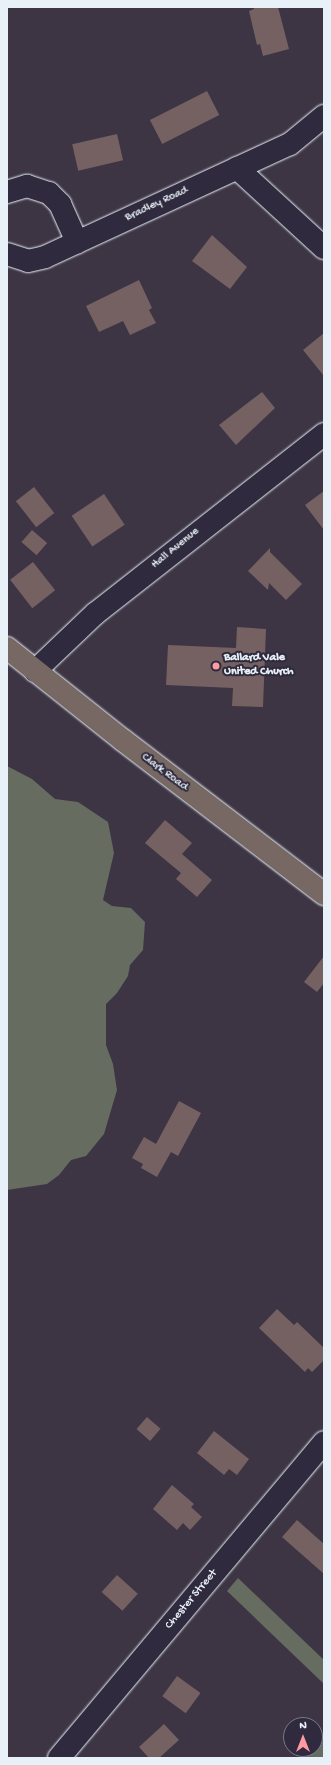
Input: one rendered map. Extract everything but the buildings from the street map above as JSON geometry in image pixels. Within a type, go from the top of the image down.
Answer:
[{"type":"main road","name":"Clark Road","points":[[7,648],[324,894]]},
{"type":"street","name":"Bradley Road","points":[[7,254],[20,260],[37,260],[290,144],[324,116]]},
{"type":"street","points":[[236,168],[324,248]]},
{"type":"street","points":[[7,192],[27,186],[49,193],[60,204],[77,242]]},
{"type":"street","name":"Hall Avenue","points":[[35,671],[96,613],[324,434]]},
{"type":"street","name":"Chester Street","points":[[59,1758],[324,1442]]},
{"type":"green space","points":[[7,766],[32,779],[55,799],[78,802],[108,822],[114,853],[103,900],[112,906],[131,908],[145,922],[143,950],[130,965],[128,976],[117,993],[106,1004],[106,1045],[113,1064],[117,1090],[104,1134],[86,1156],[71,1160],[59,1175],[47,1184],[7,1190]]},
{"type":"green space","points":[[238,1578],[324,1660],[324,1684],[227,1591]]},
{"type":"green space","points":[[324,1732],[324,1758],[302,1758],[323,1757]]},
{"type":"place","name":"Ballard Vale United Church","points":[[216,666]]}]
